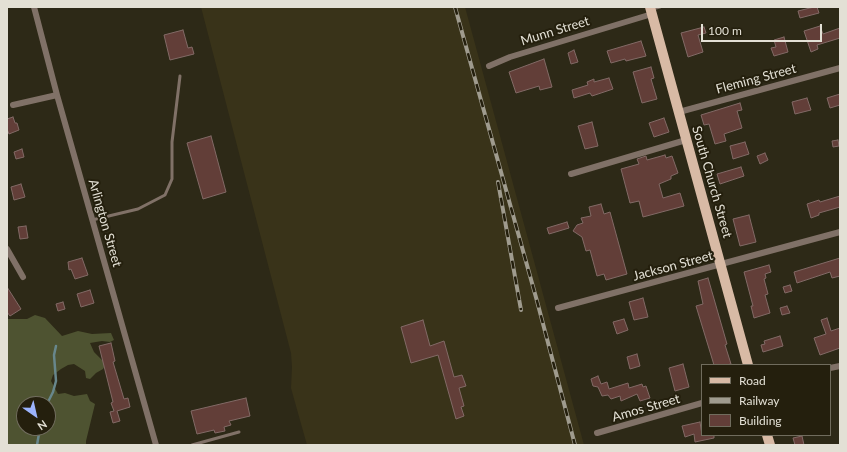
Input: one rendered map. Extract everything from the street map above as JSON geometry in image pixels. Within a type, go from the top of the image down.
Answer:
[{"type":"main road","name":"South Church Street","points":[[653,9],[686,140],[748,364]]},
{"type":"street","name":"Arlington Street","points":[[34,7],[57,95],[156,445]]},
{"type":"street","name":"Munn Street","points":[[489,66],[510,57],[653,9]]},
{"type":"street","name":"Fleming Street","points":[[679,112],[840,68]]},
{"type":"street","points":[[13,105],[57,95]]},
{"type":"street","points":[[571,174],[686,140]]},
{"type":"street","name":"Jackson Street","points":[[558,308],[840,232]]},
{"type":"street","points":[[7,249],[23,277]]},
{"type":"street","name":"Amos Street","points":[[597,433],[701,403]]},
{"type":"lane","points":[[92,220],[138,209],[165,195],[172,179],[172,142],[180,76]]},
{"type":"lane","points":[[192,445],[239,432]]},
{"type":"shaded area","points":[[201,7],[465,7],[584,445],[307,445],[291,388],[291,353]]},
{"type":"green space","points":[[35,315],[45,318],[62,336],[78,331],[92,334],[111,333],[114,340],[110,342],[102,341],[90,343],[94,352],[106,364],[103,369],[90,379],[86,378],[85,371],[74,364],[68,365],[53,375],[51,381],[58,394],[65,393],[74,396],[87,394],[90,401],[95,404],[86,445],[7,445],[7,319],[27,319]]},
{"type":"building","points":[[817,7],[819,13],[800,18],[798,11]]},
{"type":"building","points":[[820,26],[823,34],[840,28],[840,38],[817,45],[818,49],[811,52],[804,31]]},
{"type":"building","points":[[704,27],[706,33],[698,35],[703,52],[688,57],[681,33]]},
{"type":"building","points":[[183,30],[188,48],[192,47],[194,54],[170,60],[164,35]]},
{"type":"building","points":[[784,37],[788,52],[774,56],[771,48],[776,47],[774,40]]},
{"type":"building","points":[[641,41],[646,56],[611,63],[607,51]]},
{"type":"building","points":[[574,50],[578,62],[571,64],[568,53]]},
{"type":"building","points":[[544,59],[552,87],[540,90],[539,86],[516,93],[509,72]]},
{"type":"building","points":[[651,67],[654,78],[651,79],[657,99],[642,103],[633,72]]},
{"type":"building","points":[[609,78],[613,89],[592,96],[590,93],[574,98],[572,90],[588,85],[587,82],[594,79],[594,82]]},
{"type":"building","points":[[840,94],[840,105],[830,108],[827,98]]},
{"type":"building","points":[[807,98],[811,110],[795,114],[792,102]]},
{"type":"building","points":[[740,103],[742,110],[737,111],[742,128],[724,134],[726,141],[715,144],[709,124],[704,125],[701,115]]},
{"type":"building","points":[[13,117],[19,130],[9,134],[7,129],[7,119]]},
{"type":"building","points":[[664,118],[669,132],[654,137],[649,123]]},
{"type":"building","points":[[592,122],[598,146],[585,149],[578,126]]},
{"type":"building","points":[[211,136],[226,192],[203,199],[187,143]]},
{"type":"building","points":[[838,140],[839,146],[833,147],[832,141]]},
{"type":"building","points":[[745,142],[749,154],[733,159],[730,146]]},
{"type":"building","points":[[22,149],[24,157],[16,159],[14,152]]},
{"type":"building","points":[[765,153],[768,160],[760,164],[757,156]]},
{"type":"building","points":[[665,155],[666,158],[672,156],[678,173],[671,176],[671,179],[659,184],[663,198],[680,193],[684,206],[643,217],[639,201],[630,203],[621,169],[639,164],[637,159],[646,156],[647,160]]},
{"type":"building","points":[[741,167],[744,176],[720,184],[717,174]]},
{"type":"building","points":[[21,184],[25,197],[14,200],[11,187]]},
{"type":"building","points":[[840,196],[840,207],[819,213],[819,215],[811,218],[807,204]]},
{"type":"building","points":[[601,204],[604,214],[610,212],[627,274],[606,280],[604,274],[597,276],[590,250],[586,251],[582,237],[573,231],[577,225],[583,223],[581,218],[591,216],[589,207]]},
{"type":"building","points":[[749,215],[756,242],[740,246],[733,219]]},
{"type":"building","points":[[567,222],[569,228],[549,234],[547,228]]},
{"type":"building","points":[[26,226],[28,238],[20,239],[18,227]]},
{"type":"building","points":[[82,258],[88,275],[75,279],[71,269],[69,270],[68,262]]},
{"type":"building","points":[[840,258],[840,276],[832,278],[830,272],[797,283],[794,272]]},
{"type":"building","points":[[769,265],[771,272],[765,274],[766,278],[764,279],[768,294],[765,295],[770,313],[754,318],[751,306],[753,306],[744,272]]},
{"type":"building","points":[[708,278],[727,344],[725,345],[731,364],[714,364],[696,306],[703,304],[698,281]]},
{"type":"building","points":[[790,285],[792,291],[785,293],[783,287]]},
{"type":"building","points":[[7,287],[21,309],[10,316],[7,312]]},
{"type":"building","points":[[90,290],[94,303],[81,307],[77,294]]},
{"type":"building","points":[[643,298],[648,317],[634,320],[629,302]]},
{"type":"building","points":[[63,302],[65,309],[58,311],[56,304]]},
{"type":"building","points":[[787,306],[790,313],[782,315],[780,308]]},
{"type":"building","points":[[827,318],[831,331],[840,328],[840,348],[820,355],[814,338],[826,334],[821,320]]},
{"type":"building","points":[[624,319],[628,330],[617,334],[613,322]]},
{"type":"building","points":[[423,320],[430,346],[444,341],[454,377],[462,375],[466,386],[459,388],[464,406],[461,407],[464,416],[456,419],[438,355],[411,363],[401,327]]},
{"type":"building","points":[[780,336],[783,346],[763,352],[761,345],[765,344],[764,341]]},
{"type":"building","points":[[111,343],[115,361],[113,362],[124,399],[128,398],[130,407],[117,411],[120,421],[113,423],[110,412],[114,411],[111,403],[113,402],[99,346]]},
{"type":"building","points":[[637,354],[640,366],[630,369],[627,357]]},
{"type":"building","points":[[683,364],[689,387],[675,391],[669,368]]},
{"type":"building","points":[[598,376],[601,384],[607,382],[609,389],[628,383],[629,388],[642,384],[643,387],[646,386],[650,398],[640,401],[637,394],[621,401],[620,396],[611,399],[608,395],[602,396],[598,387],[593,386],[591,379]]},
{"type":"building","points":[[246,398],[250,416],[229,421],[231,425],[224,427],[225,431],[215,433],[214,430],[197,434],[191,411]]},
{"type":"building","points":[[700,422],[701,436],[714,436],[714,438],[695,442],[694,434],[685,437],[682,426]]},
{"type":"building","points":[[802,436],[804,445],[795,445],[793,438]]},
{"type":"waterway","points":[[51,396],[56,381],[54,355],[56,346]]},
{"type":"waterway","points":[[37,445],[39,436]]},
{"type":"railway","points":[[455,7],[537,301],[575,445]]},
{"type":"railway","points":[[498,182],[521,310]]}]
